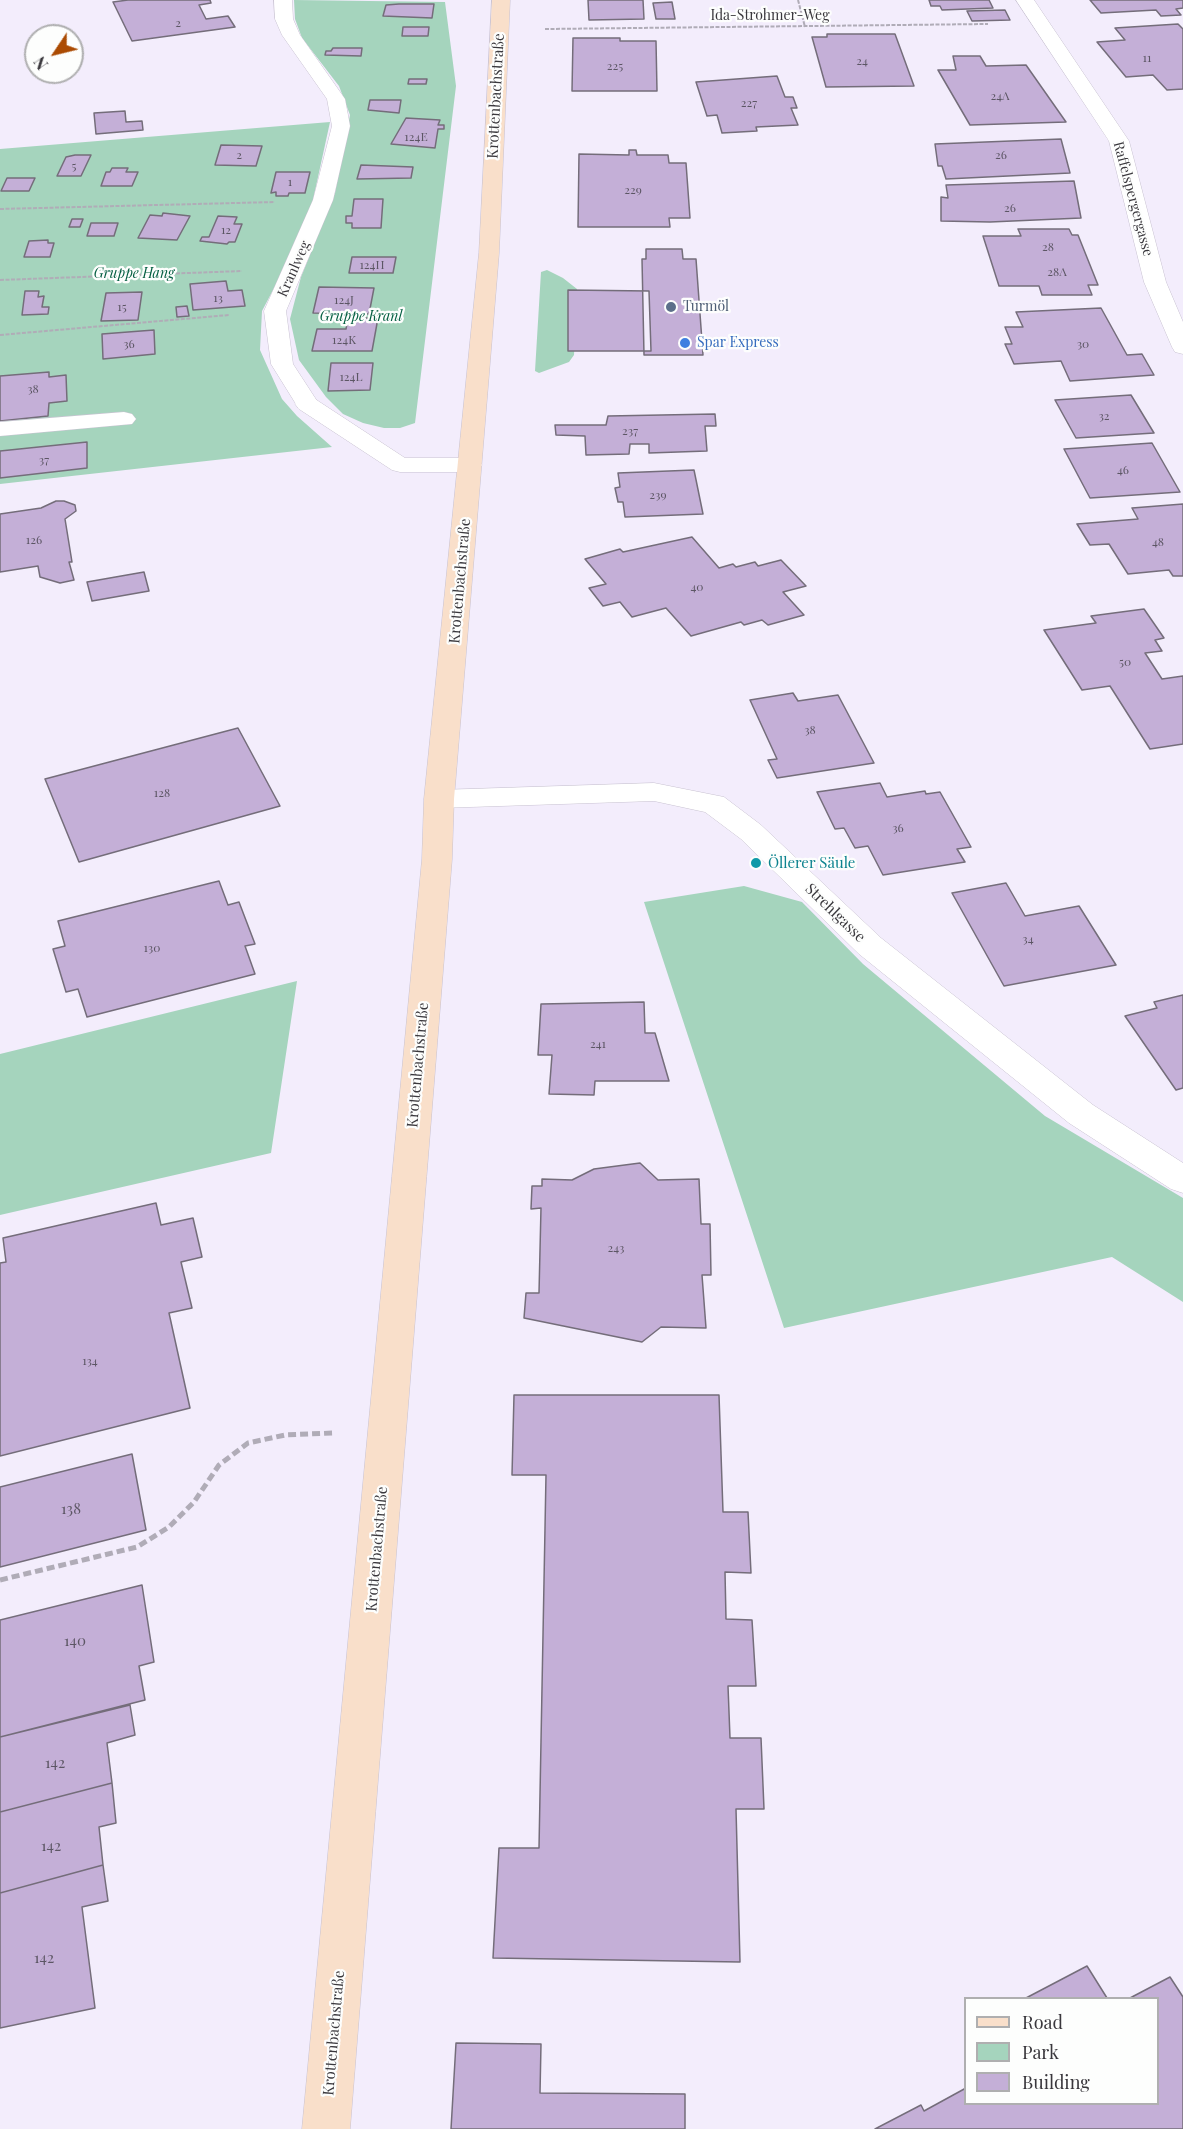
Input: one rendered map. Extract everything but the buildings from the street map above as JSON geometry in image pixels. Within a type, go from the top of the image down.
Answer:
[{"type":"main road","name":"Krottenbachstraße","points":[[326,2129],[489,253],[500,14]]},
{"type":"street","name":"Kranlweg","points":[[283,0],[284,19],[291,35],[327,83],[336,99],[340,126],[323,200],[275,311],[282,364],[307,404],[400,465],[470,465]]},
{"type":"street","name":"Raffelspergergasse","points":[[1025,0],[1119,141],[1155,282],[1183,347]]},
{"type":"street","points":[[0,429],[124,419]]},
{"type":"street","name":"Strehlgasse","points":[[440,799],[654,792],[714,804],[751,832],[870,946],[1080,1114],[1183,1180]]},
{"type":"path","points":[[798,0],[804,27]]},
{"type":"path","name":"Ida-Strohmer-Weg","points":[[500,14],[804,27],[950,26],[1041,22]]},
{"type":"path","points":[[0,209],[323,200]]},
{"type":"path","points":[[0,280],[294,269]]},
{"type":"path","points":[[0,335],[275,311]]},
{"type":"path","points":[[0,1580],[137,1547],[169,1527],[194,1502],[219,1465],[248,1443],[285,1435],[388,1431]]},
{"type":"green space","name":"Gruppe Kranl","points":[[294,0],[445,2],[456,86],[415,423],[400,428],[384,428],[363,423],[343,414],[326,397],[299,360],[290,319],[301,277],[335,193],[350,115],[339,86],[302,38],[295,19]]},
{"type":"green space","name":"Gruppe Hang","points":[[330,122],[313,200],[284,269],[262,311],[260,350],[282,399],[297,416],[332,447],[0,484],[0,149]]},
{"type":"green space","points":[[547,270],[563,278],[577,289],[574,355],[569,362],[539,373],[535,371],[541,272]]},
{"type":"green space","points":[[744,886],[802,902],[863,964],[1045,1116],[1183,1198],[1183,1302],[1112,1257],[784,1328],[644,902]]},
{"type":"green space","points":[[297,981],[271,1153],[0,1215],[0,1054]]},
{"type":"place","name":"Turmöl","points":[[671,307]]},
{"type":"place","name":"Spar Express","points":[[685,343]]},
{"type":"place","name":"Öllerer Säule","points":[[756,863]]}]
